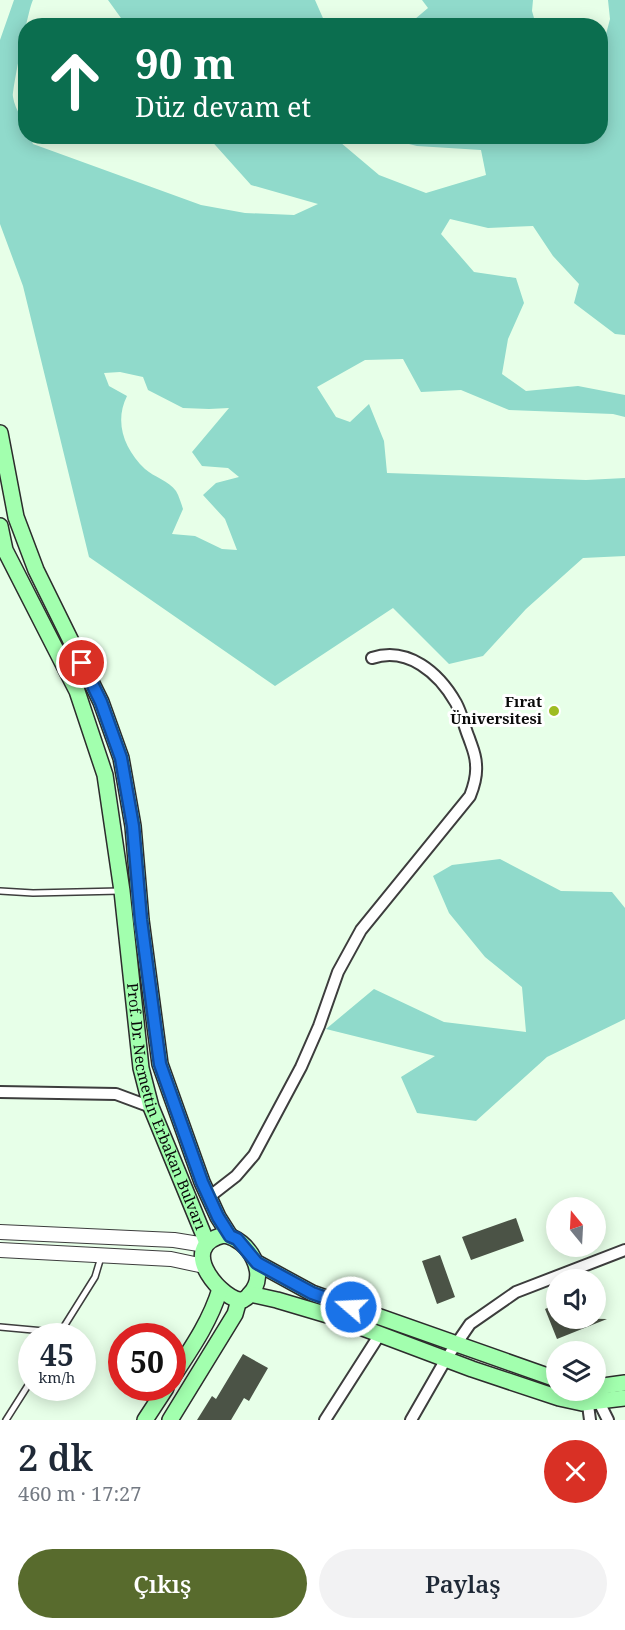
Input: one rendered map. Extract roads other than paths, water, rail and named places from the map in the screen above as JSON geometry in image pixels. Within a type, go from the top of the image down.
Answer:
[{"type":"main road","name":"Prof. Dr. Necmettin Erbakan Bulvarı","points":[[0,433],[16,517],[36,570],[101,702],[121,758],[133,826],[141,920],[160,1064],[178,1120],[209,1197],[230,1236]]},
{"type":"main road","name":"Prof. Dr. Necmettin Erbakan Bulvarı","points":[[0,526],[5,550],[77,691],[105,775],[122,891],[141,1068],[151,1107],[206,1244]]},
{"type":"main road","points":[[546,1376],[312,1293],[257,1263],[237,1239],[230,1236],[218,1236],[206,1244],[201,1258],[220,1289],[245,1297],[277,1300],[321,1313],[546,1394]]},
{"type":"main road","points":[[170,1420],[245,1297],[258,1280],[257,1263]]},
{"type":"main road","points":[[186,1357],[201,1334],[220,1289]]},
{"type":"main road","points":[[606,1390],[625,1383]]},
{"type":"main road","points":[[606,1396],[625,1398]]},
{"type":"main road","points":[[145,1420],[157,1401]]},
{"type":"street","points":[[209,1197],[236,1176],[254,1155],[301,1067],[319,1026],[338,972],[361,930],[470,796],[473,789],[476,774],[475,755],[461,714],[449,693],[432,673],[410,658],[388,654],[372,658]]},
{"type":"street","points":[[0,1092],[116,1094],[151,1107]]},
{"type":"street","points":[[0,1232],[174,1240],[206,1244]]},
{"type":"street","points":[[0,1250],[171,1259],[204,1266]]},
{"type":"street","points":[[411,1420],[446,1359],[470,1324],[516,1292],[625,1250]]},
{"type":"street","points":[[325,1420],[380,1334]]},
{"type":"street","points":[[590,1420],[592,1401]]},
{"type":"street","points":[[597,1401],[608,1420]]},
{"type":"lane","points":[[0,891],[122,891]]},
{"type":"lane","points":[[66,1323],[95,1277],[102,1256]]},
{"type":"lane","points":[[0,1328],[18,1329]]},
{"type":"lane","points":[[6,1420],[18,1401]]},
{"type":"place","name":"Fırat Üniversitesi","points":[[554,711]]}]
